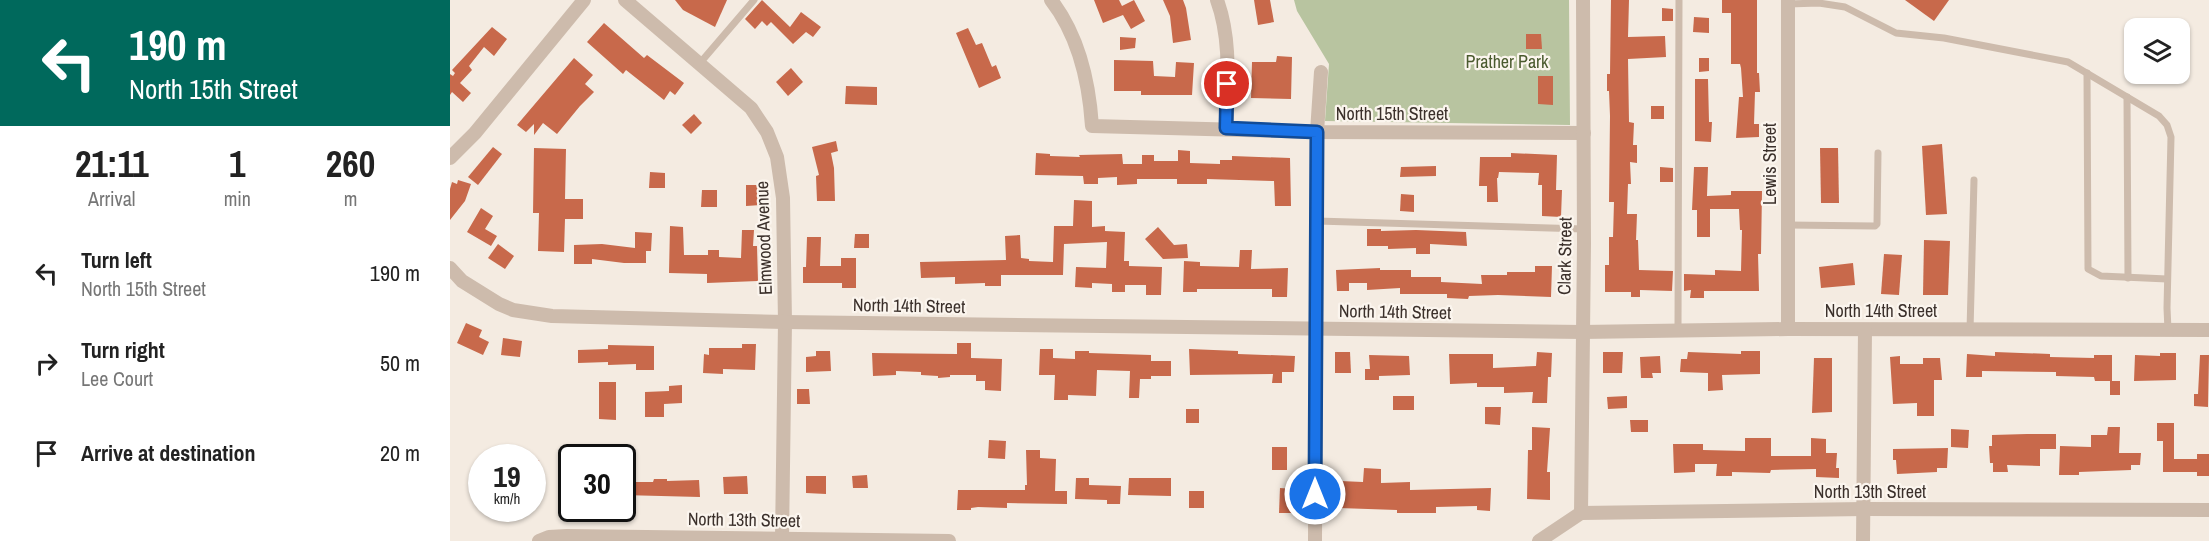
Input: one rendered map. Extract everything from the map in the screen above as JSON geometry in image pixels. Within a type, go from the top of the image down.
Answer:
[{"type":"street","points":[[450,158],[475,132],[584,0]]},
{"type":"street","name":"Elmwood Avenue","points":[[625,0],[751,108],[773,144],[781,173],[783,198],[785,322],[782,540]]},
{"type":"street","name":"North 15th Street","points":[[1051,0],[1070,31],[1087,77],[1092,126],[1317,132],[1584,133]]},
{"type":"street","points":[[1217,0],[1224,20],[1227,41],[1226,128]]},
{"type":"street","name":"Clark Street","points":[[1581,513],[1584,229],[1583,0]]},
{"type":"street","name":"Lewis Street","points":[[1788,2],[1788,329]]},
{"type":"street","points":[[1315,541],[1317,132],[1321,72]]},
{"type":"street","name":"North 14th Street","points":[[450,268],[462,281],[499,304],[532,314],[785,322],[1582,332],[1788,329],[2209,330]]},
{"type":"street","points":[[1863,541],[1864,330]]},
{"type":"street","name":"North 13th Street","points":[[1581,513],[1864,509],[2209,510]]},
{"type":"street","points":[[1539,541],[1581,513]]},
{"type":"street","name":"North 13th Street","points":[[539,541],[549,537],[567,536],[949,541]]},
{"type":"lane","points":[[700,63],[754,0]]},
{"type":"lane","points":[[1678,330],[1679,0]]},
{"type":"lane","points":[[1788,2],[1819,1],[1845,7],[1896,33],[1944,38],[2068,62],[2160,117],[2167,125],[2170,137],[2168,330]]},
{"type":"lane","points":[[2087,73],[2088,269],[2101,276],[2167,279]]},
{"type":"lane","points":[[2127,97],[2128,278]]},
{"type":"lane","points":[[1788,225],[1875,226],[1877,224],[1878,153]]},
{"type":"lane","points":[[1970,330],[1974,180]]},
{"type":"lane","points":[[1316,221],[1584,229]]},
{"type":"green space","name":"Prather Park","points":[[1294,0],[1569,0],[1570,125],[1325,121],[1329,64],[1297,11]]},
{"type":"building","points":[[675,0],[727,0],[715,27],[683,10]]},
{"type":"building","points":[[762,0],[790,27],[801,12],[821,27],[813,37],[806,32],[793,44],[771,22],[767,26],[762,21],[755,29],[745,19]]},
{"type":"building","points":[[1094,0],[1119,0],[1122,6],[1134,0],[1145,21],[1131,29],[1123,15],[1103,23]]},
{"type":"building","points":[[1163,0],[1183,0],[1191,40],[1173,43],[1170,16]]},
{"type":"building","points":[[1254,0],[1270,0],[1274,22],[1258,25]]},
{"type":"building","points":[[1611,0],[1629,0],[1628,37],[1665,36],[1666,57],[1628,59],[1629,122],[1634,123],[1633,145],[1637,145],[1637,163],[1630,162],[1631,184],[1628,184],[1627,214],[1637,214],[1636,240],[1638,240],[1639,270],[1673,271],[1672,291],[1640,290],[1640,297],[1631,297],[1631,292],[1605,292],[1605,265],[1609,265],[1609,237],[1613,237],[1614,202],[1609,202],[1610,116],[1609,91],[1607,91],[1607,74],[1610,74]]},
{"type":"building","points":[[1722,0],[1757,0],[1757,73],[1759,73],[1760,92],[1755,92],[1754,124],[1759,124],[1759,137],[1736,138],[1739,97],[1743,97],[1741,68],[1740,64],[1731,64],[1731,13],[1722,13]]},
{"type":"building","points":[[1905,0],[1949,0],[1934,21]]},
{"type":"building","points":[[1662,8],[1673,9],[1673,21],[1662,21]]},
{"type":"building","points":[[1694,17],[1709,18],[1709,33],[1693,32]]},
{"type":"building","points":[[604,23],[644,58],[647,55],[684,83],[675,95],[670,91],[664,100],[626,70],[623,74],[587,42]]},
{"type":"building","points":[[492,27],[507,39],[494,56],[484,47],[469,66],[472,70],[460,83],[471,93],[463,102],[452,92],[450,95],[450,74],[453,76],[455,73],[452,70]]},
{"type":"building","points":[[968,28],[976,45],[982,43],[992,67],[996,65],[1001,78],[979,88],[956,33]]},
{"type":"building","points":[[1526,34],[1541,34],[1542,49],[1526,49]]},
{"type":"building","points":[[1120,37],[1136,38],[1135,48],[1120,50]]},
{"type":"building","points":[[1277,56],[1292,57],[1291,99],[1251,98],[1252,62],[1276,62]]},
{"type":"building","points":[[574,58],[593,75],[585,84],[594,92],[557,134],[543,123],[534,135],[534,124],[526,132],[517,125]]},
{"type":"building","points":[[1699,58],[1709,58],[1709,71],[1699,72]]},
{"type":"building","points":[[1114,60],[1153,61],[1154,76],[1175,77],[1176,62],[1194,63],[1192,95],[1141,95],[1141,91],[1114,91]]},
{"type":"building","points":[[791,68],[803,82],[788,96],[776,82]]},
{"type":"building","points":[[1538,76],[1553,76],[1553,105],[1538,104]]},
{"type":"building","points":[[1695,79],[1708,79],[1709,122],[1712,122],[1711,142],[1695,141]]},
{"type":"building","points":[[846,86],[877,87],[877,105],[845,104]]},
{"type":"building","points":[[1651,106],[1664,106],[1664,119],[1651,119]]},
{"type":"building","points":[[694,114],[702,123],[691,134],[682,125]]},
{"type":"building","points":[[836,141],[838,151],[831,153],[835,201],[817,201],[816,176],[819,175],[812,147]]},
{"type":"building","points":[[1942,144],[1947,214],[1926,215],[1922,146]]},
{"type":"building","points":[[493,147],[502,154],[478,185],[468,177]]},
{"type":"building","points":[[534,148],[566,149],[565,199],[583,199],[583,219],[565,219],[564,252],[538,251],[539,213],[533,213]]},
{"type":"building","points":[[1820,148],[1838,148],[1839,203],[1821,203]]},
{"type":"building","points":[[1178,150],[1190,151],[1190,163],[1220,164],[1220,160],[1232,160],[1232,156],[1290,158],[1291,206],[1275,206],[1274,181],[1207,179],[1207,184],[1177,184],[1177,179],[1137,179],[1137,184],[1117,185],[1117,177],[1098,178],[1098,184],[1084,184],[1083,176],[1035,175],[1036,153],[1080,157],[1079,155],[1122,154],[1123,164],[1142,164],[1142,155],[1154,155],[1154,161],[1178,161]]},
{"type":"building","points":[[1511,153],[1557,155],[1556,190],[1562,190],[1561,217],[1542,216],[1542,185],[1538,185],[1539,173],[1499,172],[1498,202],[1487,202],[1487,186],[1479,186],[1480,157],[1511,157]]},
{"type":"building","points":[[1436,166],[1436,176],[1400,177],[1401,167]]},
{"type":"building","points":[[1660,167],[1673,168],[1673,182],[1660,182]]},
{"type":"building","points":[[1694,167],[1708,167],[1707,196],[1731,195],[1731,191],[1762,191],[1761,254],[1758,254],[1759,291],[1704,291],[1704,298],[1690,298],[1691,290],[1684,291],[1684,274],[1715,275],[1715,270],[1741,271],[1742,230],[1740,230],[1739,209],[1710,209],[1710,237],[1697,237],[1697,210],[1692,210]]},
{"type":"building","points":[[650,172],[665,173],[665,188],[649,188]]},
{"type":"building","points":[[458,180],[471,184],[465,201],[450,220],[450,189],[452,182],[457,184]]},
{"type":"building","points":[[746,185],[761,185],[761,205],[746,206]]},
{"type":"building","points":[[702,190],[717,190],[717,207],[701,207]]},
{"type":"building","points":[[1401,194],[1414,195],[1414,212],[1400,211]]},
{"type":"building","points":[[1074,200],[1092,201],[1092,227],[1105,226],[1105,231],[1125,232],[1124,261],[1129,261],[1129,266],[1162,267],[1161,295],[1146,295],[1146,285],[1125,285],[1125,292],[1112,292],[1112,284],[1092,283],[1092,288],[1075,287],[1076,267],[1106,268],[1107,242],[1064,244],[1063,275],[1001,275],[1001,286],[985,286],[985,283],[955,284],[955,277],[921,278],[920,262],[1006,260],[1005,236],[1020,235],[1021,258],[1029,259],[1029,261],[1053,262],[1054,226],[1073,226]]},
{"type":"building","points":[[481,208],[493,216],[485,229],[497,236],[491,246],[467,232]]},
{"type":"building","points":[[670,226],[683,227],[684,255],[708,255],[708,250],[719,250],[719,257],[741,258],[742,230],[754,230],[753,246],[757,246],[758,281],[707,283],[707,274],[669,273]]},
{"type":"building","points":[[1158,227],[1174,245],[1187,244],[1188,258],[1163,259],[1145,239]]},
{"type":"building","points":[[1367,229],[1466,232],[1467,246],[1430,244],[1430,254],[1416,254],[1416,248],[1388,249],[1388,246],[1367,246]]},
{"type":"building","points":[[635,232],[652,233],[651,251],[646,251],[646,263],[592,259],[592,264],[574,264],[574,245],[602,244],[635,248]]},
{"type":"building","points":[[855,234],[869,234],[869,248],[854,248]]},
{"type":"building","points":[[807,237],[821,237],[820,266],[841,266],[841,258],[856,258],[856,288],[842,288],[842,283],[803,283]]},
{"type":"building","points":[[1924,240],[1950,241],[1948,295],[1923,295]]},
{"type":"building","points":[[498,244],[514,256],[505,269],[488,258]]},
{"type":"building","points":[[1240,250],[1252,250],[1251,269],[1288,268],[1287,297],[1272,297],[1272,289],[1197,289],[1197,292],[1183,292],[1184,261],[1200,262],[1200,266],[1239,267]]},
{"type":"building","points":[[1884,254],[1902,255],[1899,295],[1881,294]]},
{"type":"building","points":[[1853,263],[1855,285],[1821,288],[1819,267]]},
{"type":"building","points":[[1535,266],[1552,266],[1551,297],[1498,295],[1469,296],[1468,299],[1447,298],[1447,294],[1400,294],[1400,288],[1367,290],[1367,283],[1349,283],[1349,291],[1337,291],[1336,270],[1380,268],[1380,270],[1411,270],[1411,277],[1441,277],[1441,282],[1482,284],[1481,275],[1535,272]]},
{"type":"building","points":[[466,323],[482,330],[479,337],[489,342],[483,355],[457,343]]},
{"type":"building","points":[[503,338],[522,341],[520,357],[501,355]]},
{"type":"building","points":[[957,343],[971,343],[971,358],[1002,359],[1001,391],[985,390],[985,381],[976,381],[976,375],[950,375],[950,377],[938,378],[938,376],[921,375],[921,372],[896,371],[896,375],[873,376],[872,353],[957,354]]},
{"type":"building","points":[[742,344],[756,344],[755,370],[723,369],[723,374],[703,373],[704,354],[709,355],[709,348],[742,348]]},
{"type":"building","points":[[608,345],[654,346],[654,370],[636,370],[636,364],[578,363],[578,350],[608,349]]},
{"type":"building","points":[[1040,349],[1053,349],[1053,358],[1075,359],[1075,351],[1151,355],[1151,361],[1171,361],[1171,376],[1151,376],[1151,379],[1140,379],[1139,398],[1129,398],[1130,371],[1097,370],[1096,396],[1068,395],[1068,400],[1054,400],[1055,375],[1039,375]]},
{"type":"building","points":[[1189,349],[1295,356],[1294,372],[1282,372],[1282,383],[1272,383],[1273,374],[1190,375]]},
{"type":"building","points":[[816,351],[830,351],[831,371],[806,372],[806,357],[816,356]]},
{"type":"building","points":[[1741,351],[1760,351],[1760,374],[1722,375],[1723,390],[1708,391],[1708,373],[1680,372],[1681,359],[1687,359],[1688,352],[1741,354]]},
{"type":"building","points":[[1335,352],[1350,352],[1351,373],[1335,373]]},
{"type":"building","points":[[1537,352],[1552,353],[1547,403],[1532,403],[1533,392],[1504,393],[1504,387],[1477,387],[1477,383],[1450,384],[1449,354],[1493,354],[1493,368],[1536,366]]},
{"type":"building","points":[[1603,352],[1623,352],[1622,373],[1603,373]]},
{"type":"building","points":[[1995,352],[2050,354],[2050,357],[2094,358],[2094,355],[2112,355],[2112,381],[2095,381],[2094,377],[2056,376],[2056,372],[1982,371],[1982,377],[1966,377],[1967,354],[1995,356]]},
{"type":"building","points":[[2160,353],[2176,353],[2176,380],[2134,381],[2135,355],[2160,356]]},
{"type":"building","points":[[1369,355],[1409,356],[1410,375],[1379,376],[1379,380],[1365,380],[1365,369],[1370,369]]},
{"type":"building","points":[[2200,355],[2209,355],[2208,407],[2194,406],[2194,394],[2198,394]]},
{"type":"building","points":[[1660,356],[1661,373],[1652,373],[1653,378],[1641,378],[1640,357]]},
{"type":"building","points":[[1900,356],[1900,364],[1923,364],[1923,358],[1940,358],[1942,380],[1934,380],[1934,416],[1917,416],[1917,403],[1893,404],[1890,357]]},
{"type":"building","points":[[1814,358],[1832,358],[1832,412],[1812,413]]},
{"type":"building","points":[[2110,381],[2120,381],[2120,395],[2110,395]]},
{"type":"building","points":[[599,382],[616,382],[616,420],[599,419]]},
{"type":"building","points":[[682,385],[682,403],[664,404],[664,417],[645,417],[645,392],[669,391],[669,386]]},
{"type":"building","points":[[797,389],[809,389],[810,404],[797,404]]},
{"type":"building","points":[[1393,396],[1414,396],[1414,410],[1393,410]]},
{"type":"building","points":[[1627,396],[1627,408],[1608,409],[1607,397]]},
{"type":"building","points":[[1485,407],[1501,407],[1500,425],[1485,424]]},
{"type":"building","points":[[1186,409],[1199,409],[1199,423],[1186,423]]},
{"type":"building","points":[[1630,420],[1648,420],[1648,432],[1631,432]]},
{"type":"building","points":[[2157,423],[2174,423],[2174,459],[2197,459],[2197,454],[2209,454],[2209,476],[2197,476],[2197,472],[2163,472],[2163,441],[2157,441]]},
{"type":"building","points":[[1532,427],[1550,428],[1547,472],[1550,472],[1550,500],[1527,499],[1528,450],[1532,450]]},
{"type":"building","points":[[2108,427],[2120,427],[2119,453],[2141,453],[2140,465],[2131,465],[2131,470],[2059,475],[2060,446],[2091,447],[2091,435],[2107,435]]},
{"type":"building","points":[[1951,429],[1969,430],[1968,448],[1951,447]]},
{"type":"building","points":[[2056,434],[2056,449],[2040,449],[2040,466],[2007,465],[2008,472],[1993,472],[1989,446],[1992,446],[1992,435]]},
{"type":"building","points":[[1745,438],[1771,438],[1771,456],[1811,456],[1811,438],[1826,439],[1826,453],[1837,453],[1836,468],[1839,468],[1839,478],[1816,477],[1816,469],[1771,470],[1770,473],[1732,472],[1732,476],[1716,476],[1717,464],[1695,464],[1695,472],[1674,473],[1673,444],[1703,444],[1703,450],[1745,451]]},
{"type":"building","points":[[989,440],[1006,441],[1005,459],[988,458]]},
{"type":"building","points":[[1272,447],[1287,447],[1287,470],[1272,470]]},
{"type":"building","points":[[1948,448],[1947,468],[1937,468],[1937,472],[1897,474],[1893,449]]},
{"type":"building","points":[[1026,450],[1040,450],[1040,458],[1056,459],[1055,491],[1067,491],[1067,504],[1007,503],[1007,508],[978,507],[971,508],[971,510],[957,510],[958,490],[1025,490],[1025,485],[1027,485]]},
{"type":"building","points":[[1364,468],[1381,469],[1381,483],[1410,482],[1410,490],[1491,488],[1490,511],[1477,510],[1477,506],[1436,507],[1436,513],[1397,513],[1397,510],[1339,508],[1340,481],[1363,482]]},
{"type":"building","points":[[867,475],[868,488],[853,488],[852,476]]},
{"type":"building","points":[[747,476],[748,494],[724,494],[723,477]]},
{"type":"building","points":[[806,476],[826,476],[826,494],[806,493]]},
{"type":"building","points":[[1076,478],[1089,478],[1089,485],[1121,486],[1120,504],[1107,504],[1107,500],[1075,499]]},
{"type":"building","points":[[1129,478],[1171,478],[1171,496],[1128,495]]},
{"type":"building","points":[[654,479],[699,480],[700,497],[636,495],[636,482],[653,482]]},
{"type":"building","points":[[1280,488],[1293,489],[1293,513],[1279,513]]},
{"type":"building","points":[[1189,491],[1204,491],[1204,508],[1189,508]]},
{"type":"route","points":[[1227,84],[1226,128],[1317,132],[1315,494]]}]
